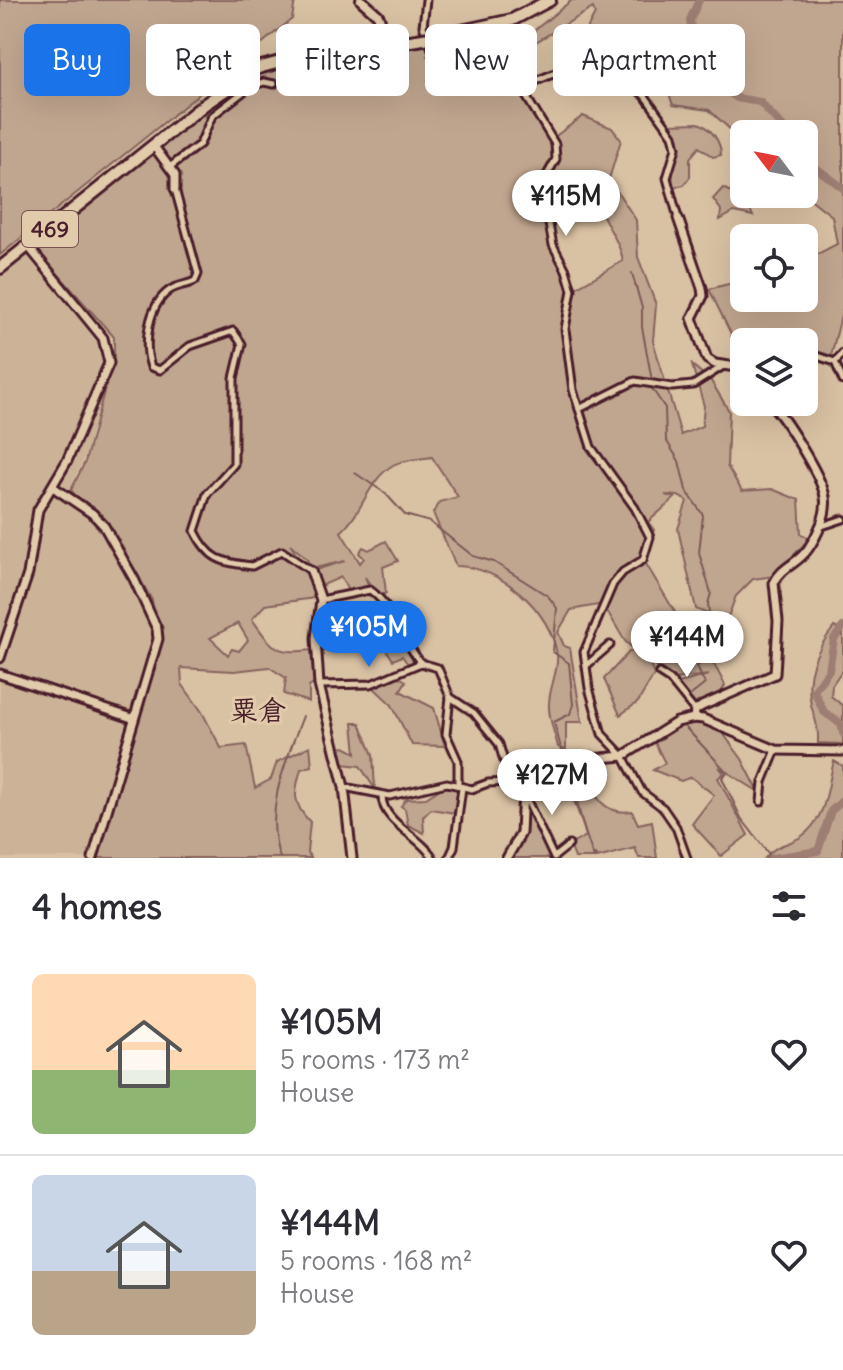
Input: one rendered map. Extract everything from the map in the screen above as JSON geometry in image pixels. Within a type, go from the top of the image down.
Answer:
[{"type":"highway","name":"469","points":[[409,41],[512,20],[550,0]]},
{"type":"highway","name":"469","points":[[0,268],[153,145],[258,68],[276,63]]},
{"type":"main road","points":[[361,0],[373,4],[382,24]]},
{"type":"street","points":[[425,31],[426,0]]},
{"type":"street","points":[[537,82],[580,65],[605,63],[631,83],[673,135],[676,148],[667,178],[703,296],[692,318],[707,359],[715,364],[730,365]]},
{"type":"street","points":[[171,166],[202,141],[212,116],[251,86],[264,82],[274,84]]},
{"type":"street","points":[[526,96],[555,144],[556,159],[547,175],[544,198],[553,245],[572,290],[565,329],[573,390],[591,447],[635,508],[650,537],[643,560],[623,572],[613,584],[597,626],[585,645],[586,665],[602,734],[623,756],[642,792],[663,808],[676,827],[687,858]]},
{"type":"street","points":[[153,145],[171,166],[198,274],[195,281],[170,290],[156,306],[148,334],[151,367],[160,370],[190,346],[233,331],[242,344],[234,378],[234,464],[207,494],[195,531],[205,552],[212,557],[252,566],[282,551],[311,571],[321,600],[316,638],[319,685],[344,787],[352,858]]},
{"type":"street","points":[[0,658],[28,574],[34,522],[109,363],[109,350],[103,338],[28,246]]},
{"type":"street","points":[[835,362],[843,353]]},
{"type":"street","points":[[818,356],[835,362],[843,381]]},
{"type":"street","points":[[579,409],[635,381],[656,385],[693,385],[725,364]]},
{"type":"street","points":[[522,791],[559,762],[623,756],[677,722],[775,674],[778,621],[774,583],[787,565],[802,557],[819,527],[825,496],[783,416]]},
{"type":"street","points":[[53,487],[93,514],[104,526],[157,629],[155,654],[132,718],[93,858]]},
{"type":"street","points":[[819,527],[843,519]]},
{"type":"street","points":[[321,600],[370,590],[396,616],[421,663]]},
{"type":"street","points":[[586,665],[610,645]]},
{"type":"street","points":[[319,685],[371,684],[421,663],[438,668],[450,697],[446,734],[458,761],[460,787],[454,847],[449,858]]},
{"type":"street","points":[[659,673],[670,680],[694,715],[776,750],[843,751]]},
{"type":"street","points":[[0,674],[132,718]]},
{"type":"street","points":[[450,697],[474,713],[499,744],[510,782],[522,791],[554,857],[569,845]]},
{"type":"street","points":[[761,802],[763,782],[776,750]]},
{"type":"street","points":[[344,787],[382,796],[447,783],[472,789],[488,783],[510,782]]},
{"type":"street","points":[[507,858],[521,833],[522,791]]},
{"type":"street","points":[[382,796],[382,803],[396,823],[426,845],[433,858]]},
{"type":"shaded area","points":[[0,0],[295,0],[292,19],[286,24],[276,24],[276,32],[260,45],[260,24],[146,24],[146,96],[197,96],[0,255]]},
{"type":"shaded area","points":[[572,0],[843,0],[843,308],[831,356],[818,353],[818,328],[730,328],[730,332],[709,289],[730,284],[730,312],[818,312],[818,254],[837,244],[832,216],[818,205],[818,120],[730,120],[730,129],[709,110],[673,105],[670,96],[745,96],[745,24],[590,24],[595,14],[593,8],[566,24],[553,24],[553,32],[537,41],[537,28]]},
{"type":"shaded area","points":[[424,44],[425,96],[529,96],[556,150],[553,138],[583,116],[612,128],[621,140],[609,179],[636,220],[638,257],[656,305],[653,341],[681,435],[702,426],[704,406],[692,365],[711,381],[729,411],[727,466],[742,491],[772,489],[799,500],[801,534],[810,538],[774,576],[753,579],[736,596],[726,622],[696,609],[678,529],[687,501],[678,496],[665,495],[675,498],[648,522],[654,530],[643,559],[679,619],[715,623],[699,652],[700,658],[712,660],[725,685],[721,693],[694,707],[675,684],[709,675],[673,679],[649,662],[654,675],[638,702],[620,715],[604,679],[629,652],[636,651],[625,641],[603,604],[571,610],[558,632],[564,646],[570,648],[582,722],[566,722],[566,750],[558,747],[550,715],[549,698],[557,655],[545,622],[534,607],[506,582],[473,568],[456,566],[433,513],[439,502],[458,497],[432,457],[397,463],[377,479],[341,532],[360,563],[364,558],[359,553],[363,547],[369,550],[386,541],[398,561],[383,567],[386,593],[379,596],[420,663],[411,668],[402,656],[393,660],[384,646],[376,646],[371,635],[380,622],[376,593],[365,577],[370,590],[349,593],[341,577],[321,586],[315,570],[345,561],[311,569],[307,559],[290,544],[317,588],[314,598],[265,605],[252,619],[276,648],[313,650],[315,683],[309,687],[309,702],[284,694],[286,678],[269,667],[234,671],[181,668],[182,684],[202,712],[221,748],[246,745],[255,788],[271,779],[277,762],[310,746],[312,766],[301,769],[296,791],[297,803],[310,822],[307,852],[311,858],[92,858],[161,646],[152,600],[127,557],[71,490],[85,462],[114,355],[114,337],[35,248],[75,209],[218,96],[260,96],[260,71],[276,64],[276,96],[409,96],[409,46]],"holes":[[[597,200],[619,246],[623,261],[572,290],[566,311],[567,289],[545,206]],[[238,623],[248,640],[239,651],[232,649],[228,655],[210,638]]]},
{"type":"shaded area","points":[[698,123],[714,136],[721,155],[713,157],[699,147],[690,158],[690,177],[684,185],[672,187],[675,135],[669,124]]},
{"type":"shaded area","points":[[723,188],[730,192],[730,208],[750,208],[753,216],[734,212],[720,220],[721,210],[713,199]]},
{"type":"shaded area","points":[[25,238],[114,355],[89,447],[70,488],[116,536],[168,635],[85,858],[0,858],[0,261]]},
{"type":"shaded area","points":[[834,627],[843,631],[843,669],[832,685],[831,696],[843,706],[843,744],[818,743],[809,694],[813,664]]},
{"type":"shaded area","points":[[396,675],[406,681],[400,691],[434,708],[445,746],[412,745],[392,705],[372,686]]},
{"type":"shaded area","points":[[700,721],[719,728],[742,759],[759,792],[719,767],[724,773],[718,778],[748,835],[721,856],[692,824],[714,795],[691,777],[681,781],[653,770],[665,763],[655,743],[677,728]]},
{"type":"shaded area","points":[[353,723],[360,723],[373,755],[375,789],[360,766],[342,764],[338,749],[345,747],[356,753]]},
{"type":"shaded area","points":[[580,761],[592,789],[603,804],[620,812],[632,811],[638,824],[652,821],[657,858],[639,858],[635,848],[597,858],[595,854],[595,858],[575,858],[570,845],[586,836],[575,794],[564,790],[566,772],[560,766]]},
{"type":"shaded area","points":[[834,761],[843,766],[843,858],[765,858],[773,850],[802,836],[817,820],[825,801]]},
{"type":"shaded area","points":[[446,785],[459,790],[455,813],[431,809],[423,817],[424,833],[408,825],[405,809],[401,806],[406,799],[426,798]]},
{"type":"shaded area","points":[[524,800],[550,858],[509,858],[525,835]]},
{"type":"waterway","points":[[699,0],[690,20],[693,42],[717,62],[730,93],[737,98],[760,102],[776,120]]},
{"type":"waterway","points":[[818,169],[843,188]]},
{"type":"waterway","points":[[632,273],[642,308],[642,327],[652,381]]},
{"type":"waterway","points":[[651,387],[665,408],[666,440],[679,461],[686,490],[703,515],[699,553],[711,593],[708,604],[713,645],[697,667],[705,684],[691,695]]},
{"type":"waterway","points":[[355,473],[385,493],[405,515],[430,522],[473,556],[494,562],[548,596],[557,608],[553,652],[569,663],[573,705],[570,714],[554,722],[564,759]]},
{"type":"waterway","points":[[843,627],[834,639],[829,670],[814,691],[824,712],[841,724],[843,733]]},
{"type":"waterway","points":[[280,858],[275,840],[275,804],[303,716]]},
{"type":"waterway","points":[[685,727],[727,772],[722,778],[741,818],[772,858]]},
{"type":"waterway","points":[[567,765],[579,784],[574,800],[594,858]]},
{"type":"waterway","points":[[772,858],[818,851],[831,811],[843,800]]},
{"type":"district","name":"粟倉","points":[[258,710]]}]
